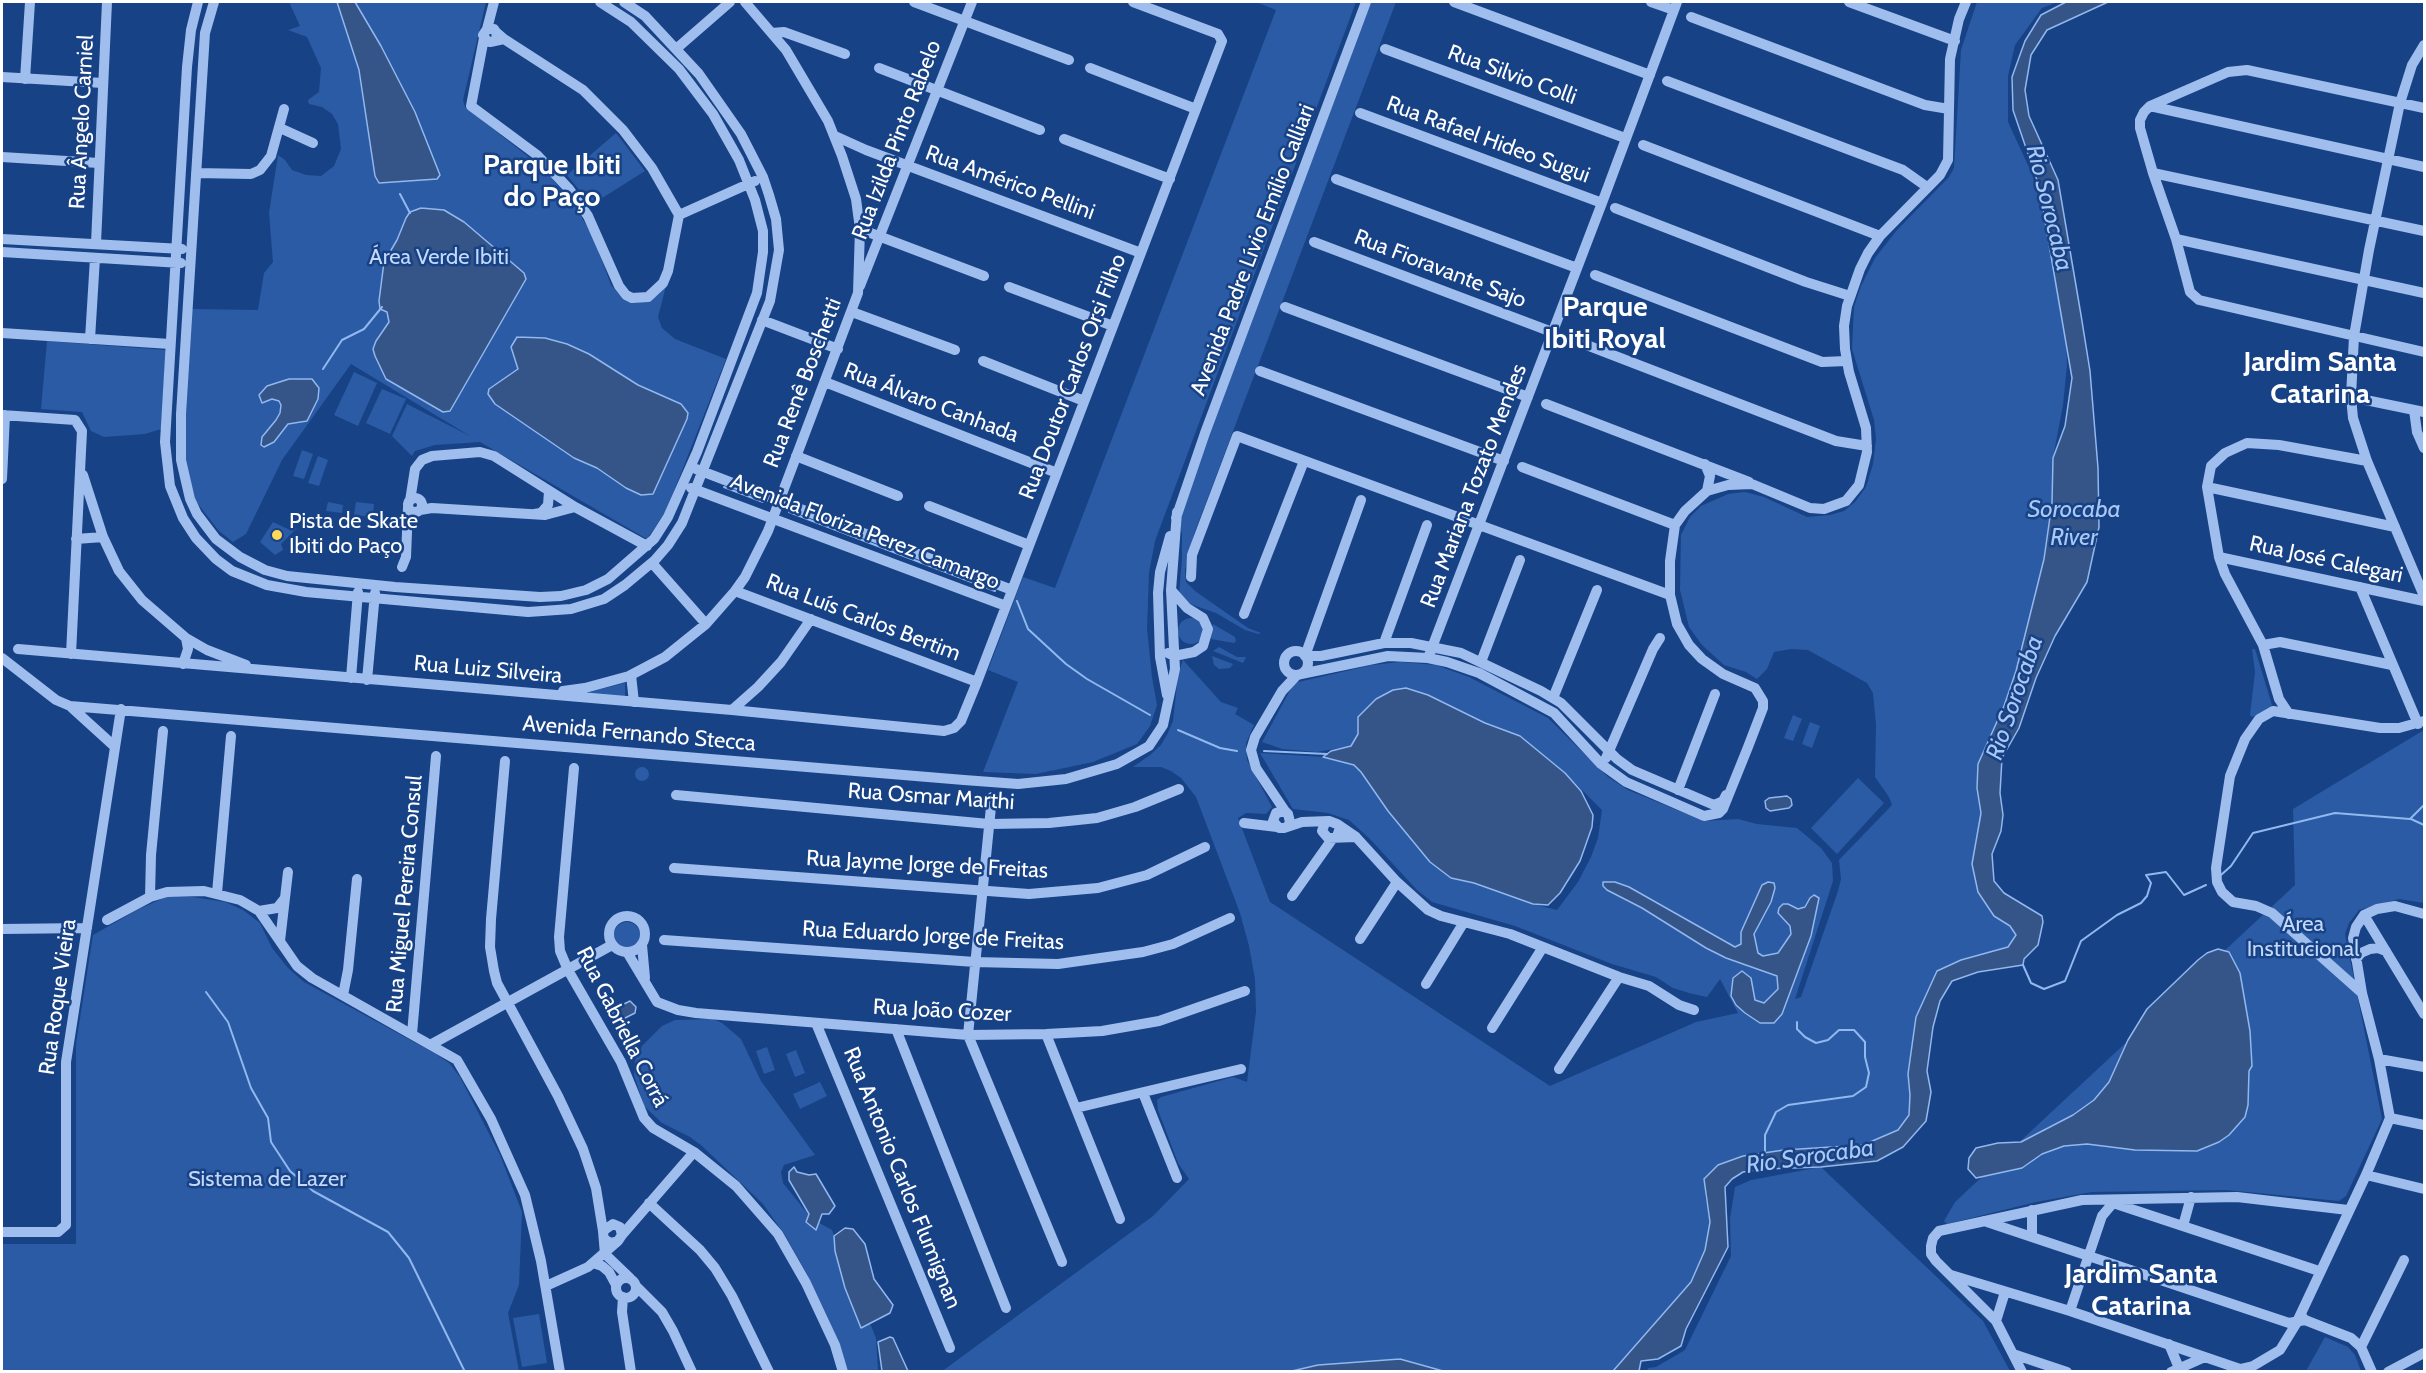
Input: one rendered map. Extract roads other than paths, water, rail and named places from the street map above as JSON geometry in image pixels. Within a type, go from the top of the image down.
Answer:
[{"type":"street","points":[[25,79],[30,2]]},
{"type":"street","name":"Rua Ângelo Carniel","points":[[96,243],[107,2]]},
{"type":"street","points":[[198,2],[190,30],[165,452],[168,477],[175,502],[196,538],[216,560],[232,571],[254,581],[289,590],[528,612],[571,609],[604,599],[650,565],[668,545],[682,523],[696,490],[770,301],[779,250],[776,219],[763,177],[748,147],[699,74],[645,16],[624,2]]},
{"type":"street","points":[[214,2],[205,33],[180,446],[185,481],[197,514],[216,539],[240,557],[265,570],[286,576],[540,597],[561,596],[586,590],[608,579],[654,539],[668,518],[716,403],[758,293],[763,252],[763,231],[749,184],[736,153],[713,114],[679,69],[631,22],[600,2]]},
{"type":"street","points":[[492,37],[583,90],[623,130],[652,168],[679,216],[668,271],[663,283],[648,297],[640,299],[626,296],[619,286],[588,216],[569,189],[537,155],[474,110],[471,102],[492,37],[491,18],[494,2]]},
{"type":"street","points":[[676,49],[730,2]]},
{"type":"street","name":"Rua Renê Boschetti","points":[[588,693],[631,675],[665,657],[706,624],[745,577],[773,519],[858,292],[860,229],[856,199],[844,160],[828,120],[790,56],[745,2]]},
{"type":"street","points":[[914,2],[1069,60]]},
{"type":"street","name":"Rua Izilda Pinto Rabelo","points":[[858,292],[972,2]]},
{"type":"street","name":"Rua Doutor Carlos Orsi Filho","points":[[954,728],[961,720],[977,682],[1222,41],[1218,34],[1132,2]]},
{"type":"street","name":"Avenida Padre Lívio Emílio Calliari","points":[[1169,701],[1160,649],[1160,572],[1177,512],[1366,2]]},
{"type":"street","points":[[1454,2],[1650,75]]},
{"type":"street","points":[[1651,2],[1675,6]]},
{"type":"street","points":[[1849,2],[1954,41]]},
{"type":"street","points":[[1546,404],[1705,464],[1810,508],[1836,506],[1846,501],[1863,476],[1867,446],[1866,428],[1847,361],[1844,326],[1850,296],[1860,269],[1880,236],[1940,175],[1948,160],[1950,59],[1966,2]]},
{"type":"street","name":"Rua Mariana Tozato Mendes","points":[[1428,658],[1675,6]]},
{"type":"street","points":[[1691,17],[1925,105],[1949,109]]},
{"type":"street","points":[[772,33],[784,32],[844,54]]},
{"type":"street","points":[[790,56],[795,45],[801,41],[810,41]]},
{"type":"street","points":[[2424,45],[2412,65],[2400,103],[2362,279],[2354,336],[2351,397],[2353,418],[2367,461],[2424,596]]},
{"type":"street","name":"Rua Silvio Colli","points":[[1385,49],[1625,138]]},
{"type":"street","points":[[879,68],[1040,130]]},
{"type":"street","points":[[1090,68],[1196,109]]},
{"type":"street","points":[[2424,108],[2247,70],[2228,72],[2150,106],[2144,112],[2140,128],[2176,239],[2190,292],[2199,300],[2424,352]]},
{"type":"street","points":[[2,77],[103,83]]},
{"type":"street","points":[[1667,81],[1903,170],[1927,187]]},
{"type":"street","points":[[2182,113],[2181,102],[2185,91]]},
{"type":"street","points":[[2150,106],[2424,167]]},
{"type":"street","points":[[196,173],[251,174],[260,170],[271,156],[284,109]]},
{"type":"street","name":"Rua Rafael Hideo Sugui","points":[[1360,113],[1602,203]]},
{"type":"street","points":[[280,128],[313,143]]},
{"type":"street","name":"Rua Américo Pellini","points":[[834,136],[1141,253]]},
{"type":"street","points":[[1064,139],[1170,179]]},
{"type":"street","points":[[1643,145],[1880,236]]},
{"type":"street","points":[[736,153],[748,147]]},
{"type":"street","points":[[844,160],[850,150],[856,148],[866,150]]},
{"type":"street","points":[[2,157],[99,163]]},
{"type":"street","points":[[742,166],[755,160]]},
{"type":"street","points":[[182,164],[184,186],[182,226],[193,231]]},
{"type":"street","points":[[2153,173],[2424,231]]},
{"type":"street","points":[[679,216],[763,177]]},
{"type":"street","points":[[1336,179],[1577,268]]},
{"type":"street","points":[[1615,208],[1806,282],[1850,296]]},
{"type":"street","points":[[860,229],[984,276]]},
{"type":"street","points":[[2,238],[191,249]]},
{"type":"street","points":[[2176,239],[2424,293]]},
{"type":"street","name":"Rua Fioravante Sajo","points":[[1314,242],[1552,332]]},
{"type":"street","points":[[162,248],[162,262]]},
{"type":"street","points":[[2,252],[190,262]]},
{"type":"street","points":[[90,339],[95,258]]},
{"type":"street","points":[[1596,275],[1822,362],[1847,361]]},
{"type":"street","points":[[174,281],[189,283]]},
{"type":"street","points":[[1009,287],[1113,326]]},
{"type":"street","points":[[1285,307],[1528,397]]},
{"type":"street","points":[[852,312],[955,350]]},
{"type":"street","points":[[762,320],[838,349]]},
{"type":"street","points":[[2,333],[170,344]]},
{"type":"street","points":[[1571,339],[1836,441],[1867,446]]},
{"type":"street","points":[[983,361],[1084,401]]},
{"type":"street","points":[[1260,371],[1504,460]]},
{"type":"street","name":"Rua Álvaro Canhada","points":[[825,382],[1057,473]]},
{"type":"street","points":[[2351,397],[2419,411],[2417,432],[2424,448]]},
{"type":"street","points":[[709,456],[705,456],[704,450],[717,408],[716,403]]},
{"type":"street","points":[[2,479],[3,415],[75,420],[80,426],[82,431],[70,654]]},
{"type":"street","points":[[1191,576],[1192,555],[1237,436],[1670,595]]},
{"type":"street","points":[[2289,714],[2279,699],[2263,645],[2218,557],[2207,487],[2211,466],[2225,453],[2247,443],[2279,445],[2367,461]]},
{"type":"street","points":[[402,567],[416,505],[413,486],[415,469],[422,460],[432,456],[480,452],[495,456],[575,507],[647,546]]},
{"type":"street","points":[[796,456],[898,496]]},
{"type":"street","points":[[1244,614],[1304,461]]},
{"type":"street","points":[[1705,464],[1710,476],[1707,492]]},
{"type":"street","points":[[80,465],[103,537],[119,571],[142,600],[186,638],[207,650],[260,671]]},
{"type":"street","name":"Avenida Floriza Perez Camargo","points":[[690,467],[1012,590]]},
{"type":"street","points":[[1522,467],[1675,525]]},
{"type":"street","name":"Avenida Floriza Perez Camargo","points":[[710,495],[718,478]]},
{"type":"street","points":[[1284,666],[1289,673],[1299,674],[1388,656],[1428,658],[1479,673],[1554,713],[1601,764],[1626,782],[1704,816],[1714,816],[1723,809],[1763,708],[1763,701],[1755,688],[1723,674],[1702,659],[1689,645],[1677,624],[1670,595],[1670,561],[1675,525],[1685,512],[1707,492],[1728,485],[1752,483]]},
{"type":"street","name":"Avenida Floriza Perez Camargo","points":[[682,485],[1006,606]]},
{"type":"street","points":[[2207,487],[2395,527]]},
{"type":"street","points":[[531,515],[541,513],[548,505],[549,491]]},
{"type":"street","points":[[676,500],[683,500],[689,505]]},
{"type":"street","points":[[1302,654],[1313,633],[1361,500]]},
{"type":"street","points":[[416,505],[531,515],[545,515],[575,507]]},
{"type":"street","points":[[929,506],[1029,545]]},
{"type":"street","name":"Avenida Padre Lívio Emílio Calliari","points":[[1177,512],[1172,622],[1179,655]]},
{"type":"street","points":[[1384,643],[1427,525]]},
{"type":"street","points":[[76,539],[103,537]]},
{"type":"street","points":[[633,537],[635,565],[639,568],[650,565]]},
{"type":"street","name":"Rua José Calegari","points":[[2218,557],[2424,601]]},
{"type":"street","points":[[1481,662],[1520,560]]},
{"type":"street","points":[[650,565],[706,624]]},
{"type":"street","points":[[289,590],[295,586],[340,590],[340,582]]},
{"type":"street","points":[[351,678],[359,583]]},
{"type":"street","points":[[367,680],[376,585]]},
{"type":"street","points":[[2360,587],[2392,665],[2421,723],[2399,728],[2380,728],[2272,711],[2265,714],[2245,739],[2230,776],[2216,868],[2217,882],[2222,892],[2233,902],[2256,906],[2278,918],[2303,943],[2362,993]]},
{"type":"street","points":[[391,599],[394,590],[440,592],[449,590]]},
{"type":"street","points":[[1160,649],[1179,655],[1203,646],[1206,640],[1207,625],[1179,601],[1172,590]]},
{"type":"street","points":[[1552,698],[1597,590]]},
{"type":"street","name":"Rua Luís Carlos Bertim","points":[[735,591],[977,682]]},
{"type":"street","points":[[1159,634],[1184,615],[1196,614]]},
{"type":"street","points":[[732,710],[781,662],[811,619]]},
{"type":"street","points":[[1313,633],[1319,650],[1330,655]]},
{"type":"street","points":[[183,664],[187,655],[186,638]]},
{"type":"street","points":[[1601,764],[1610,753],[1653,649],[1660,638]]},
{"type":"street","points":[[2263,645],[2280,642],[2392,665]]},
{"type":"street","points":[[1282,691],[1287,655],[1330,655],[1384,643],[1411,643],[1434,647],[1461,653],[1561,703],[1610,753],[1632,770],[1714,805],[1723,801],[1731,787]]},
{"type":"street","name":"Rua Luiz Silveira","points":[[18,649],[542,694],[588,693],[634,702],[944,731],[954,728]]},
{"type":"street","points":[[1281,816],[1256,768],[1251,750],[1255,737],[1282,691],[1308,664],[1302,654]]},
{"type":"street","name":"Avenida Fernando Stecca","points":[[70,706],[1018,784],[1066,779],[1125,760],[1149,746],[1164,725],[1179,655]]},
{"type":"street","name":"Avenida Fernando Stecca","points":[[2,658],[56,700],[70,706],[114,746]]},
{"type":"street","points":[[631,675],[634,702]]},
{"type":"street","points":[[1678,790],[1715,694]]},
{"type":"street","name":"Rua Roque Vieira","points":[[2,1232],[58,1232],[66,1225],[65,1079],[121,709]]},
{"type":"street","points":[[150,897],[150,855],[163,731]]},
{"type":"street","points":[[217,893],[231,736]]},
{"type":"street","name":"Rua Miguel Pereira Consul","points":[[412,1034],[436,756]]},
{"type":"street","points":[[505,761],[490,947],[497,983],[571,1121],[583,1149],[602,1214],[613,1232]]},
{"type":"street","name":"Rua Gabriella Corrá","points":[[574,768],[560,937],[560,951],[568,970],[621,1062],[644,1118],[653,1128],[694,1152],[736,1186],[778,1234],[806,1283],[835,1345],[843,1371]]},
{"type":"street","name":"Rua Osmar Marthi","points":[[675,795],[989,824],[1049,824],[1097,818],[1135,807],[1179,789]]},
{"type":"street","points":[[992,796],[968,1035],[1062,1262]]},
{"type":"street","points":[[1244,823],[1260,823],[1281,816],[1306,822],[1333,822],[1356,837],[1397,882],[1428,910],[1464,922],[1491,927],[1619,977],[1649,986],[1679,1005],[1694,1010]]},
{"type":"street","points":[[1306,822],[1329,835],[1356,837]]},
{"type":"street","points":[[1329,835],[1339,832],[1333,822]]},
{"type":"street","points":[[1292,896],[1322,852],[1329,835]]},
{"type":"street","name":"Rua Jayme Jorge de Freitas","points":[[674,868],[1029,894],[1098,888],[1147,875],[1205,847]]},
{"type":"street","points":[[280,942],[288,872]]},
{"type":"street","points":[[343,995],[348,970],[357,879]]},
{"type":"street","points":[[1360,939],[1397,882]]},
{"type":"street","points":[[106,921],[150,897],[167,892],[183,890],[217,893],[240,900],[259,911],[297,966],[312,978],[457,1060],[509,1156],[525,1195],[546,1286],[560,1371]]},
{"type":"street","points":[[259,911],[278,908],[285,898]]},
{"type":"street","points":[[1951,1275],[2070,1311],[2241,1370],[2280,1350],[2300,1319],[2319,1271],[2366,1175],[2390,1118],[2379,1059],[2362,993],[2353,938],[2356,927],[2364,915],[2377,909],[2395,906],[2424,914]]},
{"type":"street","points":[[2364,915],[2424,1014]]},
{"type":"street","points":[[642,945],[627,952],[619,950],[612,945],[609,936],[610,928],[618,919],[627,916],[637,919],[644,927],[645,938],[642,945],[645,982]]},
{"type":"street","name":"Rua Eduardo Jorge de Freitas","points":[[664,940],[975,962],[1058,964],[1107,958],[1173,944],[1230,918]]},
{"type":"street","points":[[1426,984],[1464,922]]},
{"type":"street","points":[[2,929],[87,928]]},
{"type":"street","points":[[432,1044],[612,945]]},
{"type":"street","points":[[1492,1028],[1543,947]]},
{"type":"street","points":[[2356,959],[2370,949],[2378,948],[2386,951]]},
{"type":"street","name":"Rua João Cozer","points":[[627,952],[657,1002],[678,1010],[968,1035],[1047,1035],[1102,1031],[1159,1021],[1245,991]]},
{"type":"street","points":[[1559,1069],[1619,977]]},
{"type":"street","name":"Rua Antonio Carlos Flumignan","points":[[816,1023],[950,1348]]},
{"type":"street","points":[[896,1029],[1006,1308]]},
{"type":"street","points":[[1047,1035],[1120,1219]]},
{"type":"street","points":[[2379,1059],[2424,1067]]},
{"type":"street","points":[[1076,1108],[1241,1069]]},
{"type":"street","points":[[1143,1093],[1177,1178]]},
{"type":"street","points":[[2390,1118],[2424,1125]]},
{"type":"street","points":[[546,1286],[593,1263],[605,1254],[613,1232],[633,1221],[694,1152]]},
{"type":"street","points":[[2366,1175],[2424,1189]]},
{"type":"street","points":[[2022,1371],[1996,1322],[1931,1254],[1933,1238],[1939,1231],[2082,1200],[2191,1197],[2270,1200],[2348,1210]]},
{"type":"street","points":[[2183,1226],[2191,1197]]},
{"type":"street","points":[[2134,1198],[2143,1212]]},
{"type":"street","points":[[2106,1201],[2319,1271]]},
{"type":"street","points":[[2070,1311],[2106,1201]]},
{"type":"street","points":[[649,1203],[700,1250],[715,1268],[732,1296],[769,1371]]},
{"type":"street","points":[[2032,1210],[2032,1236]]},
{"type":"street","points":[[2003,1216],[2006,1223],[2014,1230]]},
{"type":"street","points":[[1982,1221],[2289,1323],[2300,1319],[2350,1338],[2361,1347],[2372,1371]]},
{"type":"street","points":[[605,1254],[662,1312],[692,1371]]},
{"type":"street","points":[[2361,1347],[2404,1260]]},
{"type":"street","points":[[593,1263],[609,1272],[616,1285],[616,1291],[623,1297]]},
{"type":"street","points":[[616,1285],[623,1278],[633,1282]]},
{"type":"street","points":[[623,1297],[633,1295],[633,1282]]},
{"type":"street","points":[[1996,1322],[2005,1292]]},
{"type":"street","points":[[623,1297],[622,1312],[631,1371]]},
{"type":"street","points":[[2169,1344],[2175,1370],[2205,1357]]},
{"type":"street","points":[[2388,1371],[2424,1353]]},
{"type":"street","points":[[2013,1354],[2067,1371]]},
{"type":"water","points":[[337,2],[355,2],[381,46],[415,112],[440,175],[437,179],[379,183],[375,176],[359,70]]},
{"type":"water","name":"Sorocaba River","points":[[2066,2],[2108,2],[2047,30],[2031,55],[2025,90],[2029,116],[2058,180],[2081,315],[2090,371],[2098,468],[2099,527],[2087,582],[2055,636],[2036,678],[2019,728],[2002,758],[2000,793],[2003,815],[2001,831],[1992,854],[1994,881],[2004,893],[2042,916],[2043,922],[2038,945],[2024,959],[2023,965],[1978,972],[1952,981],[1940,1001],[1933,1027],[1927,1071],[1931,1092],[1926,1121],[1903,1147],[1877,1161],[1821,1167],[1764,1169],[1743,1172],[1732,1179],[1725,1187],[1728,1247],[1686,1329],[1681,1346],[1658,1359],[1641,1361],[1639,1371],[1613,1371],[1691,1282],[1705,1250],[1710,1222],[1704,1179],[1718,1165],[1743,1156],[1784,1150],[1863,1145],[1898,1130],[1909,1115],[1908,1074],[1916,1017],[1937,971],[1961,960],[2008,947],[2016,935],[2010,926],[1994,916],[1978,892],[1972,864],[1981,813],[1977,788],[1978,764],[2004,706],[2016,671],[2044,559],[2052,503],[2053,458],[2065,426],[2072,378],[2039,186],[2013,110],[2012,77],[2025,41],[2041,15]]},
{"type":"water","points":[[421,208],[444,210],[464,222],[524,273],[526,279],[450,411],[443,412],[386,379],[373,349],[389,322],[387,312],[380,309],[379,301],[384,262],[410,212]]},
{"type":"water","points":[[517,337],[545,338],[567,344],[589,354],[638,385],[681,404],[688,413],[687,419],[653,494],[641,495],[626,488],[597,468],[574,458],[495,404],[488,394],[489,389],[518,369],[511,347]]},
{"type":"water","points":[[289,379],[312,379],[319,388],[318,399],[307,421],[288,424],[274,442],[264,447],[261,445],[262,437],[276,420],[281,405],[279,401],[272,399],[262,403],[259,395],[267,386]]},
{"type":"water","points":[[1406,688],[1428,695],[1485,723],[1520,736],[1565,773],[1581,791],[1593,815],[1592,827],[1580,861],[1560,893],[1548,905],[1533,904],[1474,883],[1451,878],[1430,862],[1354,765],[1323,757],[1331,751],[1351,746],[1358,734],[1358,717],[1376,699],[1393,690]]},
{"type":"water","points":[[1787,796],[1791,799],[1792,805],[1789,808],[1770,811],[1766,808],[1765,801],[1769,798]]},
{"type":"water","points":[[1603,882],[1615,882],[1629,887],[1735,947],[1741,944],[1741,932],[1762,885],[1768,882],[1774,883],[1771,902],[1754,934],[1758,953],[1763,956],[1778,953],[1791,934],[1790,926],[1778,913],[1779,908],[1783,904],[1788,904],[1798,909],[1805,907],[1814,895],[1819,898],[1811,936],[1782,1014],[1774,1023],[1760,1023],[1736,1005],[1731,996],[1733,978],[1742,971],[1751,978],[1755,1000],[1764,1003],[1778,989],[1777,976],[1726,958],[1706,948],[1642,908],[1607,890]]},
{"type":"water","points":[[2218,949],[2229,952],[2240,973],[2250,1031],[2252,1066],[2249,1071],[2248,1105],[2245,1117],[2229,1135],[2197,1151],[2135,1150],[2087,1144],[2064,1146],[2042,1154],[2022,1168],[1976,1178],[1968,1169],[1969,1158],[1976,1148],[1998,1143],[2021,1142],[2073,1115],[2094,1100],[2109,1082],[2128,1040],[2147,1009],[2198,960]]},
{"type":"water","points":[[630,1001],[636,1007],[635,1013],[619,1021],[618,1019],[613,1021],[609,1014],[613,1013],[612,1010]]},
{"type":"water","points":[[794,1167],[797,1172],[816,1174],[835,1206],[829,1214],[822,1214],[816,1230],[806,1222],[809,1214],[789,1180],[789,1172]]},
{"type":"water","points":[[845,1228],[853,1229],[865,1244],[874,1279],[893,1305],[890,1313],[861,1328],[845,1288],[835,1251],[834,1236]]},
{"type":"water","points":[[893,1338],[908,1371],[882,1371],[878,1342]]},
{"type":"water","points":[[1400,1359],[1443,1371],[1292,1371],[1318,1365]]},
{"type":"waterway","points":[[400,194],[410,213]]},
{"type":"waterway","points":[[323,369],[342,340],[364,329],[382,307]]},
{"type":"waterway","points":[[724,487],[763,502]]},
{"type":"waterway","points":[[789,512],[995,591]]},
{"type":"waterway","points":[[1017,601],[1028,629],[1066,664],[1087,679],[1150,715]]},
{"type":"waterway","points":[[1178,730],[1220,748],[1237,751]]},
{"type":"waterway","points":[[1264,751],[1327,754]]},
{"type":"waterway","points":[[2221,875],[2231,866],[2253,833],[2335,813],[2410,819],[2424,805]]},
{"type":"waterway","points":[[2411,819],[2424,825]]},
{"type":"waterway","points":[[2023,965],[2031,983],[2044,989],[2065,981],[2081,941],[2117,915],[2141,903],[2147,896],[2151,883],[2146,875],[2166,872],[2184,895],[2206,885]]},
{"type":"waterway","points":[[206,992],[228,1022],[251,1088],[268,1118],[271,1142],[290,1171],[313,1191],[388,1232],[409,1258],[465,1372]]},
{"type":"waterway","name":"Rio Sorocaba","points":[[1765,1154],[1765,1135],[1776,1112],[1788,1105],[1853,1096],[1866,1087],[1869,1073],[1865,1057],[1865,1042],[1854,1030],[1839,1030],[1828,1040],[1816,1043],[1797,1029],[1797,1022]]},
{"type":"place","name":"Pista de Skate Ibiti do Paço","points":[[277,535]]},
{"type":"district","name":"Parque Ibiti do Paço","points":[[552,182]]},
{"type":"district","name":"Parque Ibiti Royal","points":[[1605,324]]},
{"type":"district","name":"Jardim Santa Catarina","points":[[2320,379]]},
{"type":"district","name":"Jardim Santa Catarina","points":[[2141,1291]]},
{"type":"park label","name":"Área Verde Ibiti","points":[[439,258]]},
{"type":"park label","name":"Área Institucional","points":[[2303,938]]},
{"type":"park label","name":"Sistema de Lazer","points":[[267,1180]]}]
